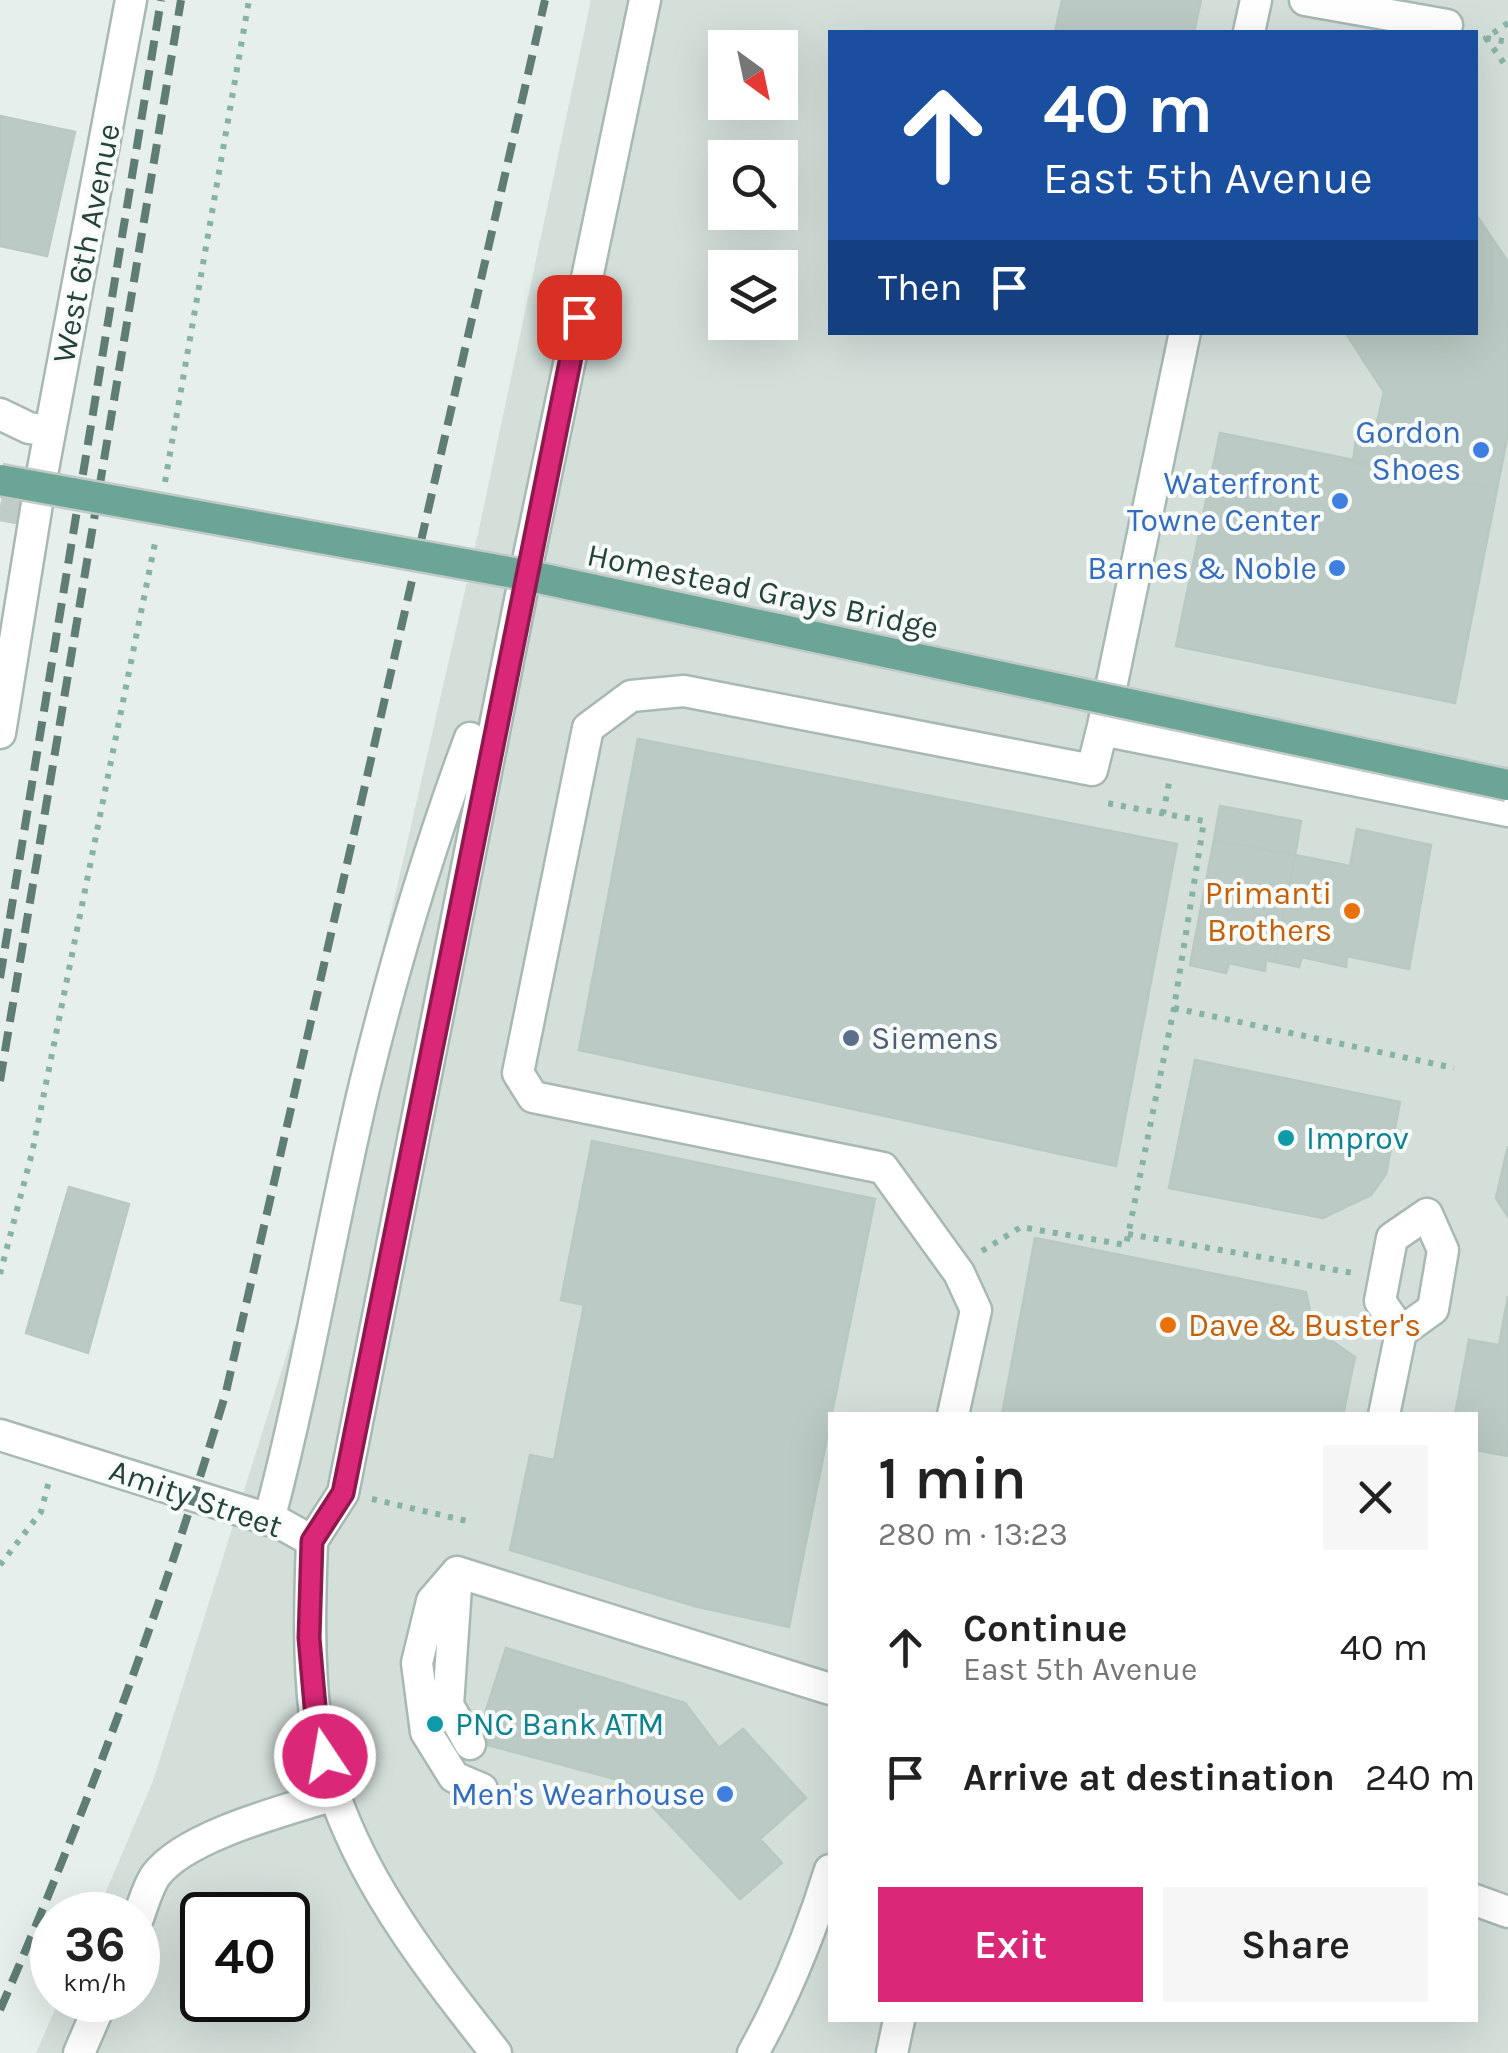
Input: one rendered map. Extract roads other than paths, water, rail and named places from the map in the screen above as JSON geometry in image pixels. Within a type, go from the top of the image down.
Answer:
[{"type":"main road","name":"Homestead Grays Bridge","points":[[0,480],[525,576],[1508,785]]},
{"type":"street","name":"West 6th Avenue","points":[[0,733],[40,485],[131,0]]},
{"type":"street","points":[[1249,30],[1256,0]]},
{"type":"street","points":[[1306,0],[1447,25]]},
{"type":"street","points":[[312,1541],[343,1493],[525,576],[643,11]]},
{"type":"street","points":[[954,1412],[976,1310],[960,1273],[884,1168],[533,1097],[518,1073],[588,728],[631,696],[684,692],[744,700],[1092,770],[1185,335]]},
{"type":"street","points":[[0,414],[29,428],[50,431]]},
{"type":"street","points":[[1102,730],[1508,811]]},
{"type":"street","points":[[269,1520],[294,1426],[364,1090],[426,854],[470,738]]},
{"type":"street","points":[[1385,1412],[1402,1332]]},
{"type":"street","name":"Amity Street","points":[[0,1435],[269,1520],[312,1541],[309,1638],[316,1718],[334,1794],[398,1924],[496,2053]]},
{"type":"street","points":[[457,1572],[828,1687]]},
{"type":"street","points":[[457,1572],[448,1705],[470,1744]]},
{"type":"street","points":[[457,1572],[432,1601],[417,1664],[426,1732],[454,1777],[482,1789]]},
{"type":"street","points":[[149,1892],[156,1874],[193,1848],[237,1826],[334,1794]]},
{"type":"street","points":[[752,2053],[783,1999],[810,1935],[828,1876]]},
{"type":"street","points":[[1478,1901],[1508,1912]]},
{"type":"street","points":[[80,2053],[93,2022]]},
{"type":"street","points":[[892,2053],[899,2022]]},
{"type":"tunnel","points":[[0,506],[35,513]]},
{"type":"railway","points":[[0,978],[161,0]]},
{"type":"railway","points":[[0,1081],[181,0]]},
{"type":"railway","points":[[0,2010],[64,1858],[122,1704],[226,1392],[545,0]]},
{"type":"place","name":"Gordon Shoes","points":[[1481,450]]},
{"type":"place","name":"Waterfront Towne Center","points":[[1340,501]]},
{"type":"place","name":"Barnes & Noble","points":[[1337,568]]},
{"type":"place","name":"Primanti Brothers","points":[[1352,911]]},
{"type":"place","name":"Siemens","points":[[851,1038]]},
{"type":"place","name":"Improv","points":[[1286,1138]]},
{"type":"place","name":"Dave & Buster's","points":[[1168,1325]]},
{"type":"place","name":"PNC Bank ATM","points":[[435,1724]]},
{"type":"place","name":"Men's Wearhouse","points":[[725,1794]]}]
